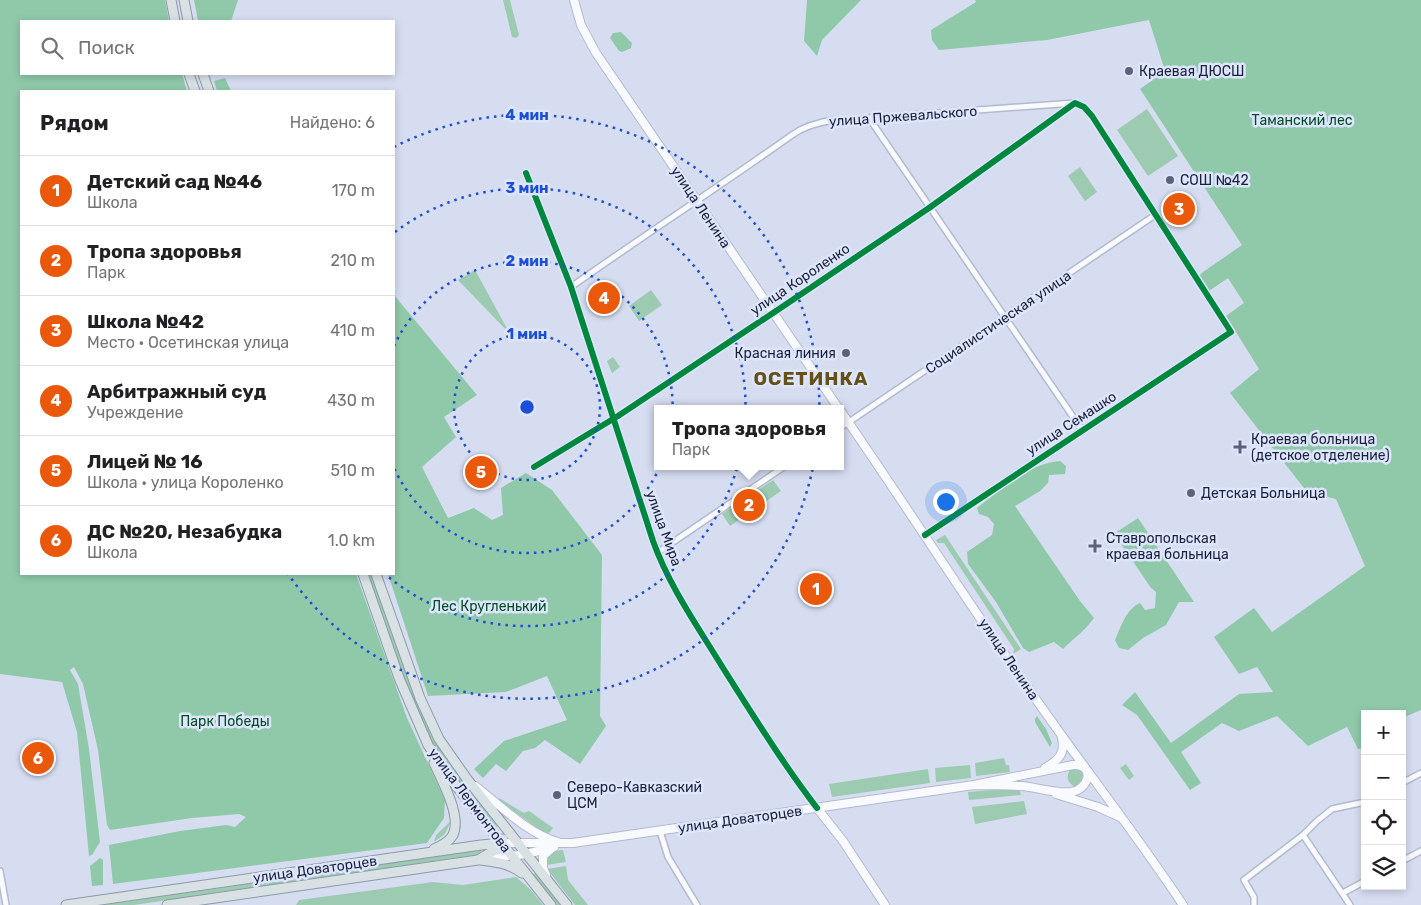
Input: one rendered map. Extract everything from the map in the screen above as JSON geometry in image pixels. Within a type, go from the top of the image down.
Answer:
[{"type":"main road","points":[[170,0],[175,20]]},
{"type":"main road","points":[[184,0],[188,20]]},
{"type":"main road","name":"улица Ленина","points":[[574,0],[581,25],[596,53],[837,405]]},
{"type":"main road","points":[[189,75],[195,90]]},
{"type":"main road","points":[[203,75],[208,90]]},
{"type":"main road","name":"улица Ленина","points":[[844,415],[1060,734],[1183,905]]},
{"type":"main road","name":"улица Лермонтова","points":[[363,575],[399,678],[418,726],[440,765],[551,905]]},
{"type":"main road","name":"улица Лермонтова","points":[[376,575],[430,721],[451,758],[567,905]]},
{"type":"main road","points":[[418,726],[455,815],[455,827],[448,840],[434,850],[424,853]]},
{"type":"main road","points":[[1034,773],[1058,760],[1064,744],[1060,734]]},
{"type":"main road","name":"улица Доваторцев","points":[[66,905],[501,843],[565,844],[974,785],[1073,765],[1081,765],[1088,774],[1086,782],[1076,791],[1062,792],[1022,786],[974,785]]},
{"type":"main road","name":"улица Лермонтова","points":[[467,779],[507,812],[542,836],[565,844]]},
{"type":"main road","name":"улица Доваторцев","points":[[1037,788],[1098,807],[1122,818]]},
{"type":"main road","name":"улица Мира","points":[[817,808],[843,841],[885,905]]},
{"type":"main road","points":[[478,860],[492,853],[501,843],[504,835],[499,820]]},
{"type":"main road","name":"улица Доваторцев","points":[[167,905],[526,854],[565,844]]},
{"type":"main road","points":[[548,881],[542,862],[543,856],[553,848]]},
{"type":"main road","points":[[478,860],[502,862],[511,866],[536,886]]},
{"type":"street","name":"улица Пржевальского","points":[[571,287],[802,128],[828,120],[1075,103]]},
{"type":"street","points":[[1075,103],[1084,107],[1092,116],[1155,215]]},
{"type":"street","name":"улица Короленко","points":[[534,467],[773,313],[929,208],[1075,103]]},
{"type":"street","points":[[869,118],[1082,430]]},
{"type":"street","name":"улица Мира","points":[[526,173],[571,287],[657,553],[705,639],[800,786],[817,808]]},
{"type":"street","name":"Социалистическая улица","points":[[844,425],[1155,215]]},
{"type":"street","name":"улица Семашко","points":[[925,535],[1231,332],[1155,215]]},
{"type":"street","points":[[657,553],[778,470]]},
{"type":"street","points":[[1406,780],[1421,773]]},
{"type":"street","points":[[1254,905],[1254,897],[1244,880],[1303,835],[1332,809],[1361,803]]},
{"type":"street","points":[[660,830],[668,857],[696,905]]},
{"type":"street","points":[[1303,835],[1350,905]]},
{"type":"street","points":[[1406,859],[1421,851]]},
{"type":"street","points":[[0,871],[6,905]]},
{"type":"street","points":[[1343,893],[1361,883]]},
{"type":"green space","name":"Парк Победы","points":[[0,0],[165,0],[169,20],[20,20],[20,75],[182,75],[187,90],[20,90],[20,575],[356,575],[407,718],[445,800],[444,818],[427,843],[113,884],[109,845],[180,831],[226,825],[235,827],[246,817],[239,814],[192,818],[110,830],[107,825],[98,750],[83,684],[74,667],[70,670],[78,684],[89,749],[100,842],[92,855],[89,856],[77,732],[62,682],[0,674]]},
{"type":"green space","points":[[194,0],[238,0],[231,20],[198,20]]},
{"type":"green space","points":[[503,0],[510,0],[519,35],[516,38],[512,37]]},
{"type":"green space","points":[[807,0],[861,0],[822,40],[817,56],[804,41]]},
{"type":"green space","name":"Таманский лес","points":[[975,0],[1421,0],[1421,710],[1406,716],[1406,710],[1361,710],[1361,749],[1358,749],[1347,727],[1308,746],[1277,716],[1239,731],[1222,723],[1181,752],[1201,783],[1190,790],[1137,715],[1122,705],[1135,692],[1171,743],[1239,694],[1273,692],[1257,667],[1239,674],[1214,637],[1254,608],[1272,632],[1365,566],[1336,499],[1307,492],[1230,393],[1259,369],[1226,316],[1244,303],[1228,278],[1209,291],[1199,276],[1242,245],[1140,89],[1165,71],[1149,20],[1047,40],[939,50],[932,40],[931,30],[976,2]]},
{"type":"green space","points":[[621,32],[632,43],[631,48],[622,52],[619,51],[610,38],[613,33]]},
{"type":"green space","points":[[225,78],[231,90],[217,90],[214,81]]},
{"type":"green space","points":[[1147,109],[1178,156],[1148,176],[1117,130]]},
{"type":"green space","points":[[1080,167],[1097,192],[1085,201],[1068,176]]},
{"type":"green space","points":[[475,270],[510,334],[458,280]]},
{"type":"green space","points":[[651,290],[662,305],[639,321],[629,306]]},
{"type":"green space","name":"Лес Кругленький","points":[[395,296],[477,395],[444,417],[456,437],[422,467],[448,518],[474,508],[492,520],[503,515],[501,488],[526,473],[552,490],[602,555],[600,716],[606,726],[580,764],[545,740],[535,748],[523,751],[506,771],[496,764],[483,778],[474,769],[504,741],[567,720],[547,676],[506,692],[428,696],[388,575],[395,575]]},
{"type":"green space","points":[[613,357],[620,367],[612,373],[607,361]]},
{"type":"green space","points":[[1060,461],[1066,466],[1065,474],[1049,475],[1048,483],[1040,491],[1015,506],[1080,601],[1094,618],[1063,649],[1054,642],[1029,652],[1023,648],[996,602],[968,564],[967,552],[992,535],[994,524],[988,517],[979,514],[977,508],[1026,472],[1048,463]]},
{"type":"green space","points":[[773,480],[781,491],[730,526],[722,514]]},
{"type":"green space","points":[[1138,518],[1194,602],[1179,602],[1166,625],[1143,638],[1128,650],[1119,648],[1115,640],[1131,609],[1140,603],[1145,610],[1155,608],[1156,592],[1151,588],[1115,535],[1115,533]]},
{"type":"green space","points":[[945,535],[1021,649],[1013,654],[1014,649],[944,543],[938,543],[936,540]]},
{"type":"green space","points":[[368,575],[371,575],[416,700],[435,741],[463,782],[498,825],[496,828],[460,784],[432,743],[403,676]]},
{"type":"green space","points":[[1037,716],[1046,729],[1052,743],[1050,747],[1035,722]]},
{"type":"green space","points":[[1004,758],[1006,765],[1009,765],[1010,772],[976,776],[975,763]]},
{"type":"green space","points":[[1126,764],[1134,776],[1129,780],[1120,768]]},
{"type":"green space","points":[[970,765],[971,778],[936,782],[935,768]]},
{"type":"green space","points":[[1073,767],[1083,768],[1085,782],[1076,787],[1070,783],[1068,778]]},
{"type":"green space","points":[[928,769],[930,783],[832,797],[829,784]]},
{"type":"green space","points":[[1019,788],[1021,795],[969,800],[968,792]]},
{"type":"green space","points":[[499,798],[524,813],[529,811],[553,828],[546,834],[499,801]]},
{"type":"green space","points":[[1024,801],[1027,814],[975,824],[972,807]]},
{"type":"green space","points":[[451,821],[445,834],[434,842],[436,835]]},
{"type":"green space","points":[[481,850],[482,854],[134,905],[102,905]]},
{"type":"green space","points":[[563,850],[566,862],[546,865],[546,858],[553,851]]},
{"type":"green space","points":[[100,858],[103,860],[103,885],[92,886],[90,866]]},
{"type":"green space","points":[[566,866],[568,880],[588,905],[575,905],[547,869]]},
{"type":"green space","points":[[535,873],[561,905],[556,905],[532,875]]},
{"type":"green space","points":[[516,877],[531,890],[543,905],[296,905],[299,900],[433,882],[463,885]]},
{"type":"cycle path","points":[[534,467],[618,416],[785,305],[929,208],[1075,103],[1084,107],[1092,116],[1231,332],[925,535]]},
{"type":"cycle path","points":[[526,173],[571,287],[653,541],[667,574],[723,668],[780,757],[817,808]]},
{"type":"place","name":"Краевая ДЮСШ","points":[[1129,71]]},
{"type":"place","name":"СОШ №42","points":[[1170,180]]},
{"type":"place","name":"Школа №42","points":[[1179,209]]},
{"type":"place","name":"Арбитражный суд","points":[[604,298]]},
{"type":"place","name":"Красная линия","points":[[846,353]]},
{"type":"place","name":"Краевая больница (детское отделение)","points":[[1240,447]]},
{"type":"place","name":"Лицей № 16","points":[[481,472]]},
{"type":"place","name":"Детская Больница","points":[[1191,493]]},
{"type":"place","name":"Тропа здоровья","points":[[749,505]]},
{"type":"place","name":"Ставропольская краевая больница","points":[[1095,546]]},
{"type":"place","name":"Детский сад №46","points":[[816,589]]},
{"type":"place","name":"ДС №20, Незабудка","points":[[38,758]]},
{"type":"place","name":"Северо-Кавказский ЦСМ","points":[[557,795]]},
{"type":"district","name":"ОСЕТИНКА","points":[[811,378]]}]
